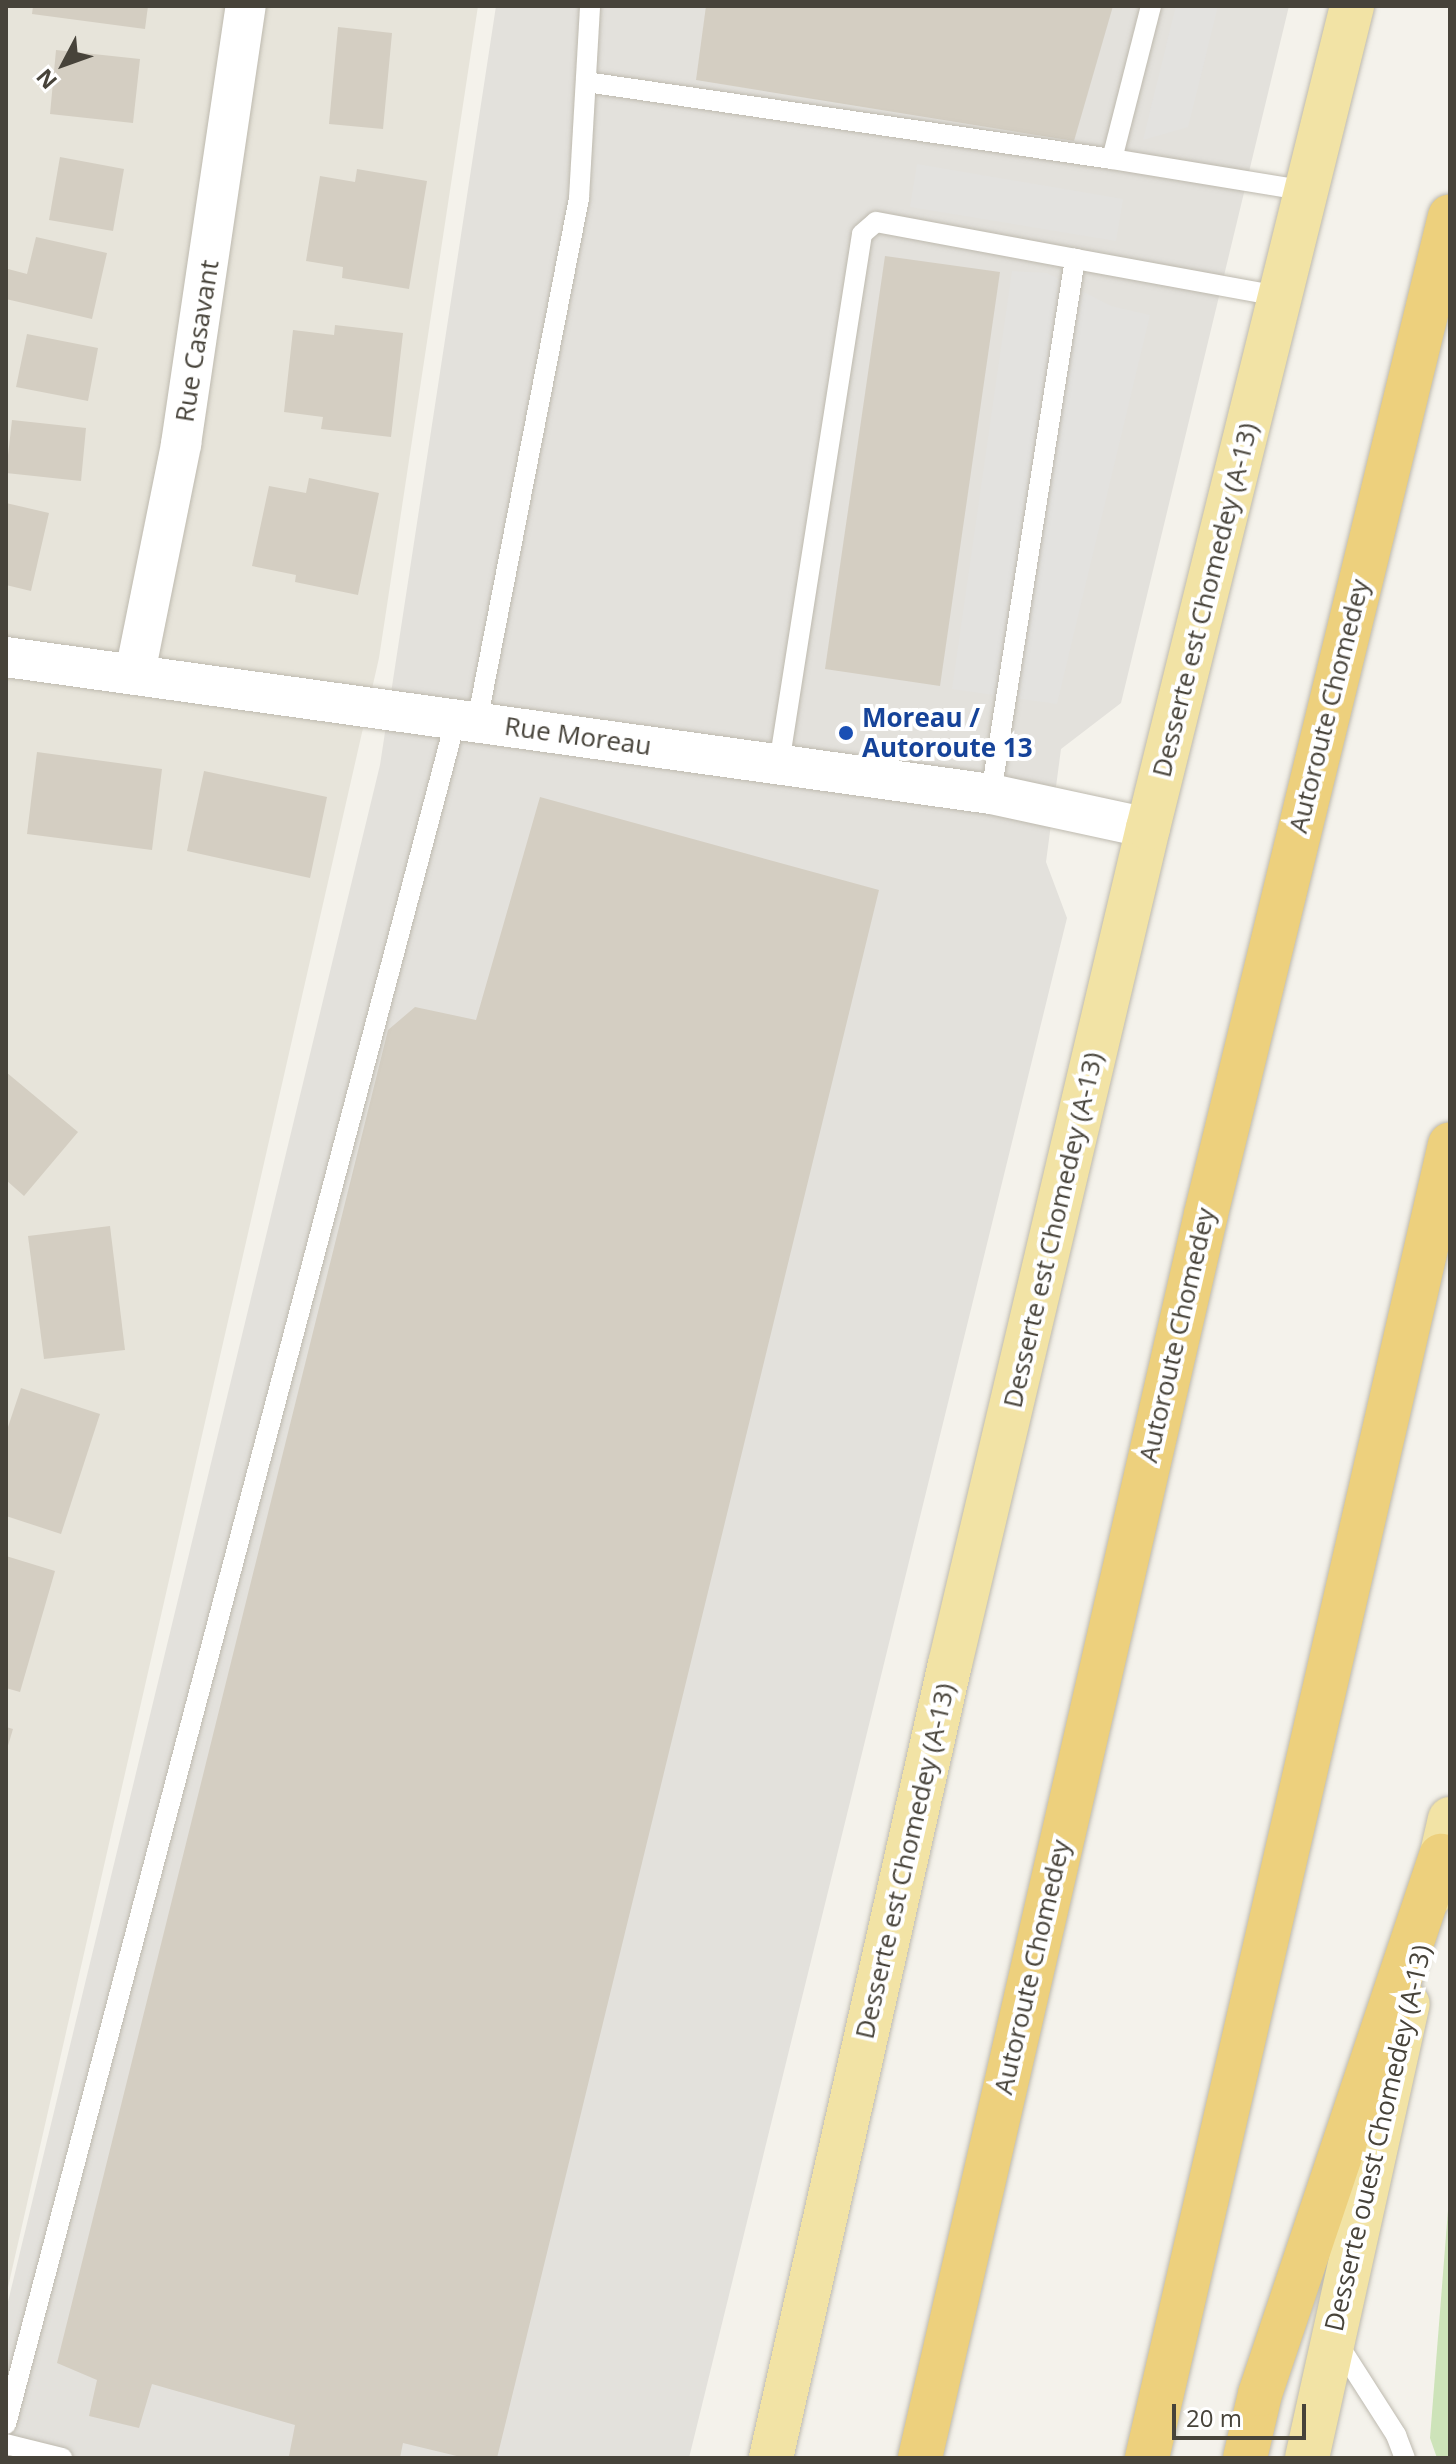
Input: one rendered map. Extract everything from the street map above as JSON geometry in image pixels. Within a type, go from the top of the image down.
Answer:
[{"type":"highway","name":"Autoroute Chomedey","points":[[920,2458],[1191,1276],[1450,216]]},
{"type":"highway","points":[[1147,2458],[1450,1144]]},
{"type":"highway","points":[[1245,2458],[1260,2394],[1446,1837]]},
{"type":"main road","name":"Desserte est Chomedey (A-13)","points":[[771,2458],[950,1664],[1148,828],[1352,6]]},
{"type":"main road","name":"Desserte ouest Chomedey (A-13)","points":[[1307,2458],[1446,1837]]},
{"type":"street","name":"Rue Casavant","points":[[135,673],[181,444],[246,6]]},
{"type":"street","name":"Rue Moreau","points":[[6,657],[991,794],[1148,828]]},
{"type":"lane","points":[[6,2424],[466,720],[579,198],[590,6]]},
{"type":"lane","points":[[1112,159],[1151,6]]},
{"type":"lane","points":[[586,82],[1112,159],[1307,191]]},
{"type":"lane","points":[[779,764],[862,234],[876,222],[1279,296]]},
{"type":"lane","points":[[991,794],[1075,259]]},
{"type":"lane","points":[[1334,2337],[1396,2435],[1405,2458]]},
{"type":"lane","points":[[6,2444],[62,2458]]},
{"type":"shaded area","points":[[6,6],[478,6],[379,658],[6,2296]]},
{"type":"shaded area","points":[[496,6],[1289,6],[1121,703],[1061,749],[1046,862],[1067,918],[689,2458],[6,2458],[6,2310],[380,765]]},
{"type":"shaded area","points":[[1176,6],[1218,6],[1188,127],[1143,140]]},
{"type":"shaded area","points":[[917,164],[1123,199],[1116,241],[910,207]]},
{"type":"shaded area","points":[[1012,271],[1047,273],[1111,306],[1150,315],[1057,704],[952,689]]},
{"type":"green space","points":[[1450,2185],[1450,2458],[1437,2458],[1430,2438]]},
{"type":"building","points":[[33,6],[148,6],[145,29],[32,14]]},
{"type":"building","points":[[706,6],[1113,6],[1074,141],[696,80]]},
{"type":"building","points":[[338,27],[392,33],[383,129],[329,124]]},
{"type":"building","points":[[56,50],[140,59],[133,123],[50,114]]},
{"type":"building","points":[[60,157],[124,169],[113,231],[49,220]]},
{"type":"building","points":[[357,169],[427,181],[409,289],[342,278],[343,267],[306,261],[320,176],[355,182]]},
{"type":"building","points":[[36,237],[107,253],[92,319],[6,299],[8,269],[27,274]]},
{"type":"building","points":[[885,256],[1000,272],[940,686],[825,669]]},
{"type":"building","points":[[335,325],[403,333],[391,437],[321,429],[323,417],[284,412],[293,330],[334,335]]},
{"type":"building","points":[[27,334],[98,348],[88,401],[16,387]]},
{"type":"building","points":[[12,420],[86,428],[81,481],[6,473]]},
{"type":"building","points":[[309,478],[379,493],[358,595],[295,582],[296,575],[252,566],[269,486],[306,493]]},
{"type":"building","points":[[6,503],[49,513],[31,591],[6,585]]},
{"type":"building","points":[[37,752],[162,769],[152,850],[27,834]]},
{"type":"building","points":[[204,771],[327,797],[310,878],[187,851]]},
{"type":"building","points":[[540,797],[879,890],[497,2458],[465,2458],[403,2443],[400,2458],[296,2458],[289,2456],[295,2425],[152,2384],[139,2428],[89,2416],[97,2380],[57,2363],[388,1030],[415,1007],[476,1020]]},
{"type":"building","points":[[6,1072],[78,1132],[24,1196],[6,1180]]},
{"type":"building","points":[[110,1226],[125,1350],[44,1359],[28,1236]]},
{"type":"building","points":[[21,1388],[100,1414],[61,1534],[6,1516],[6,1433]]},
{"type":"building","points":[[6,1556],[55,1571],[20,1692],[6,1688]]},
{"type":"building","points":[[6,1727],[13,1729],[7,1749],[6,1749]]},
{"type":"place","name":"Moreau / Autoroute 13","points":[[846,733]]}]
